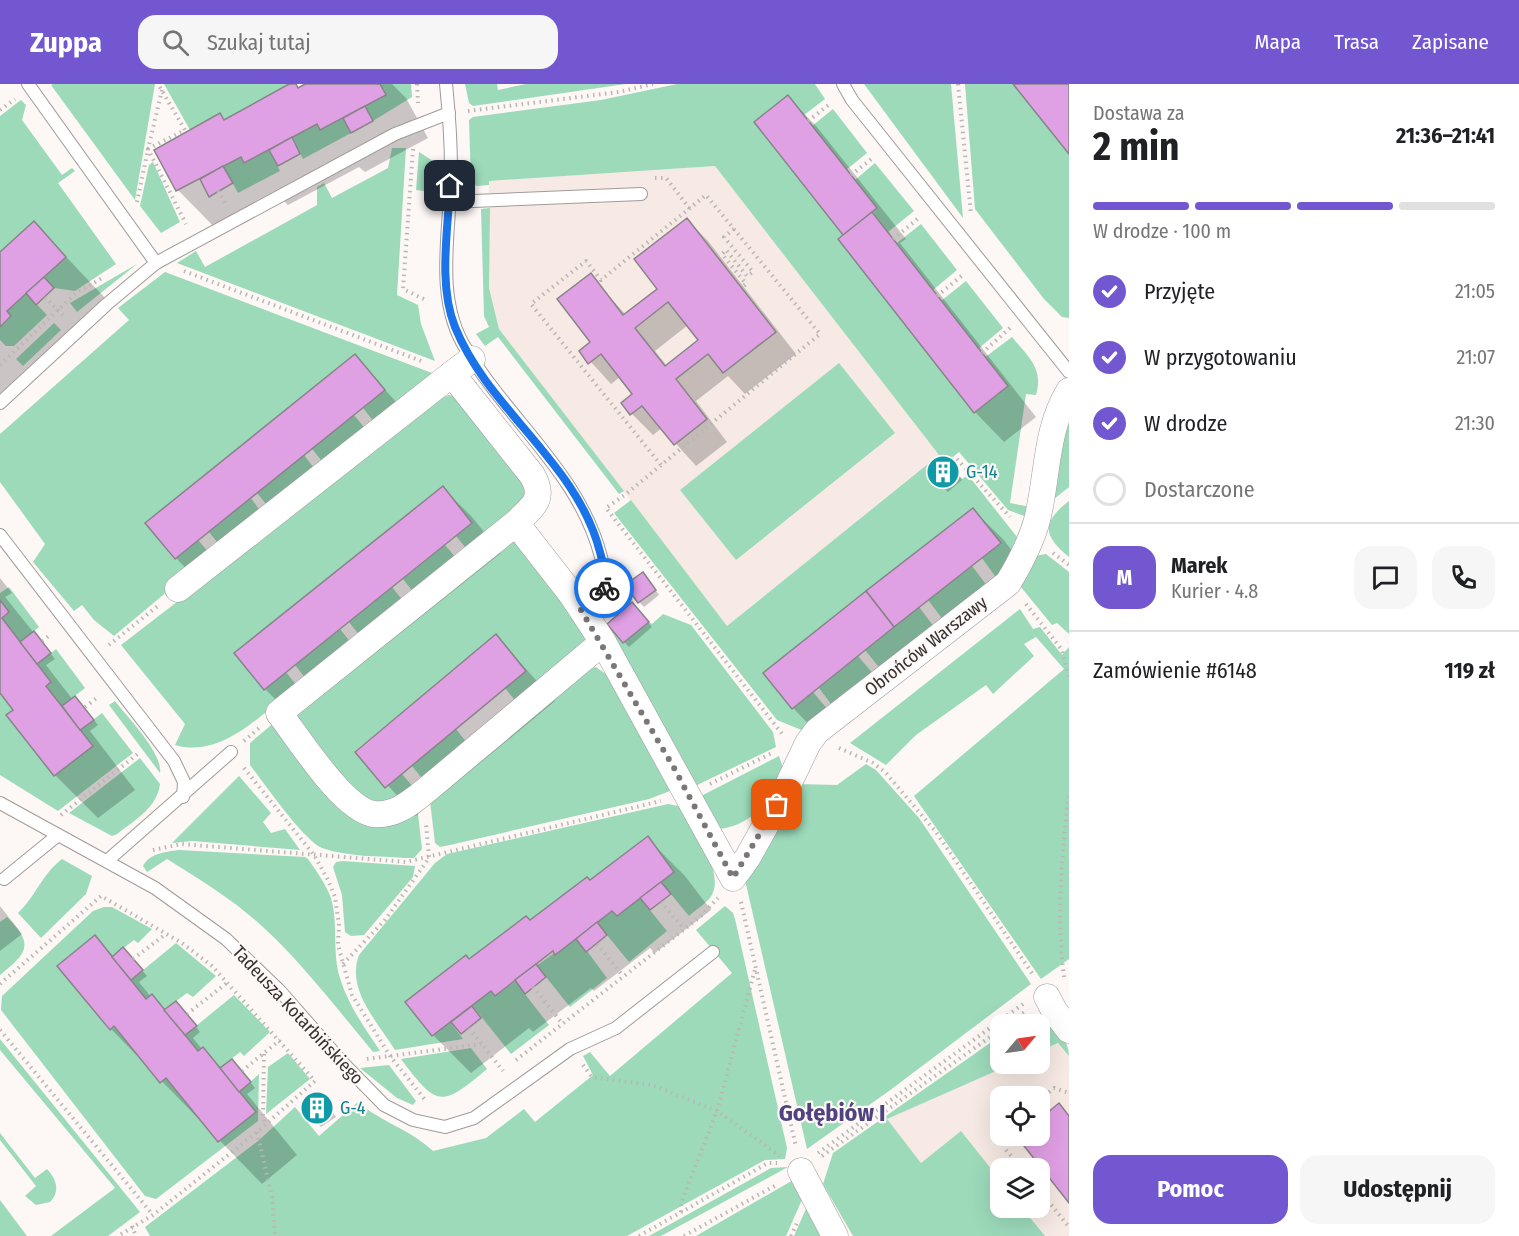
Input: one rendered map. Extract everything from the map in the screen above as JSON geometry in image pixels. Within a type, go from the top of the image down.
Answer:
[{"type":"street","points":[[178,589],[462,366],[532,475],[539,488],[538,499],[516,523],[279,713],[344,796],[373,814],[388,813],[404,807],[424,792],[603,642]]},
{"type":"street","name":"Obrońców Warszawy","points":[[736,885],[748,857],[787,787],[799,743],[818,731],[1008,583],[1022,561],[1032,537],[1052,426],[1069,390]]},
{"type":"street","points":[[516,523],[603,642],[689,794],[736,885]]},
{"type":"street","points":[[1051,990],[1054,1012],[1069,1030]]},
{"type":"street","points":[[798,1168],[835,1236]]},
{"type":"lane","points":[[28,84],[156,263]]},
{"type":"lane","points":[[446,84],[449,113],[447,288],[462,366],[567,480],[584,507],[597,542],[606,579],[600,595],[581,610]]},
{"type":"lane","points":[[843,84],[852,100],[1069,372]]},
{"type":"lane","points":[[0,403],[156,263],[418,123],[449,113]]},
{"type":"lane","points":[[449,202],[641,194]]},
{"type":"lane","points":[[0,535],[174,761],[184,782],[183,797]]},
{"type":"lane","points":[[107,861],[183,797],[231,752]]},
{"type":"lane","name":"Tadeusza Kotarbińskiego","points":[[0,803],[172,899],[226,939],[280,991],[384,1106],[413,1120],[445,1127],[474,1118],[570,1049],[616,1028],[713,952]]},
{"type":"lane","points":[[4,879],[58,835]]},
{"type":"path","points":[[148,149],[185,130],[158,84]]},
{"type":"path","points":[[417,84],[418,123],[413,151],[404,289],[426,298],[427,310]]},
{"type":"path","points":[[464,111],[619,92],[653,84]]},
{"type":"path","points":[[958,84],[970,211],[975,223]]},
{"type":"path","points":[[136,209],[162,90]]},
{"type":"path","points":[[808,121],[834,100]]},
{"type":"path","points":[[463,102],[465,118]]},
{"type":"path","points":[[148,149],[170,188],[171,196],[197,240]]},
{"type":"path","points":[[851,175],[877,155]]},
{"type":"path","points":[[645,179],[666,178],[690,209]]},
{"type":"path","points":[[661,465],[531,304],[586,261],[601,280],[706,195],[820,334],[661,465],[606,508],[799,743]]},
{"type":"path","points":[[892,239],[922,215]]},
{"type":"path","points":[[734,229],[724,237],[753,272],[747,276],[726,250],[722,254],[746,284],[741,288]]},
{"type":"path","points":[[170,255],[177,268],[462,366]]},
{"type":"path","points":[[937,296],[967,272]]},
{"type":"path","points":[[0,365],[76,293],[107,275]]},
{"type":"path","points":[[45,297],[78,331]]},
{"type":"path","points":[[982,353],[1010,328]]},
{"type":"path","points":[[957,459],[1002,510],[1032,537]]},
{"type":"path","points":[[1008,583],[1062,650],[1069,677]]},
{"type":"path","points":[[95,657],[150,612]]},
{"type":"path","points":[[251,735],[231,752],[314,855],[335,897],[343,964],[352,995],[390,1056],[431,1105]]},
{"type":"path","points":[[154,850],[181,844],[406,862],[689,794],[799,743],[829,744],[873,763],[885,772],[936,832],[1051,990]]},
{"type":"path","points":[[60,815],[140,752]]},
{"type":"path","points":[[1051,990],[1063,974],[1060,939],[1061,864],[1069,792]]},
{"type":"path","points":[[343,964],[385,920],[429,858],[426,819]]},
{"type":"path","points":[[494,1078],[684,929],[736,885],[756,965],[798,1168]]},
{"type":"path","points":[[0,984],[101,896],[166,933],[212,966],[315,1081],[266,1125],[153,1215],[118,1236]]},
{"type":"path","points":[[660,902],[684,929]]},
{"type":"path","points":[[133,959],[166,933]]},
{"type":"path","points":[[597,944],[623,976]]},
{"type":"path","points":[[681,1212],[681,1203],[717,1111],[756,965]]},
{"type":"path","points":[[639,1236],[768,1163],[798,1168],[1051,990],[1069,970]]},
{"type":"path","points":[[187,1014],[228,982]]},
{"type":"path","points":[[533,987],[562,1023]]},
{"type":"path","points":[[469,1028],[502,1071]]},
{"type":"path","points":[[0,1030],[153,1215]]},
{"type":"path","points":[[684,1236],[798,1168],[990,1037]]},
{"type":"path","points":[[242,1071],[280,1040]]},
{"type":"path","points":[[343,1063],[482,1044]]},
{"type":"path","points":[[570,1049],[592,1077],[652,1085],[717,1111],[798,1168]]},
{"type":"path","points":[[264,1054],[263,1115],[266,1125]]},
{"type":"path","points":[[1050,1091],[1054,1088],[1069,1093]]},
{"type":"path","points":[[257,1132],[272,1197],[275,1236]]},
{"type":"path","points":[[1006,1150],[1013,1158]]},
{"type":"path","points":[[1050,1203],[1069,1227]]},
{"type":"path","points":[[132,1226],[136,1236]]},
{"type":"shaded area","points":[[715,166],[939,455],[727,626],[499,329],[489,288],[489,181]]},
{"type":"shaded area","points":[[1058,1043],[1069,1056],[1069,1236],[979,1236],[886,1119],[990,1074],[1050,1074],[1050,1047]]},
{"type":"green space","points":[[155,84],[135,200],[51,85]]},
{"type":"green space","points":[[164,84],[289,84],[224,120],[220,114],[190,130]]},
{"type":"green space","points":[[380,84],[411,84],[412,97],[373,121],[365,106],[386,95]]},
{"type":"green space","points":[[465,84],[497,84],[498,90],[526,84],[626,84],[473,106],[469,103]]},
{"type":"green space","points":[[677,84],[815,84],[825,99],[804,115],[843,235],[838,239],[974,413],[984,358],[1012,337],[1033,363],[1038,377],[1036,395],[1026,394],[1010,503],[1031,507],[1027,517],[1008,510],[959,452],[948,461],[962,479],[968,475],[1017,537],[997,579],[982,558],[1001,543],[973,508],[764,673],[792,709],[813,692],[829,711],[804,731],[777,720],[614,513],[631,500],[727,626],[939,455],[715,166],[489,181],[489,185],[477,186],[471,183],[469,120],[473,117],[601,100]]},
{"type":"green space","points":[[864,84],[951,84],[963,218]]},
{"type":"green space","points":[[965,84],[1013,84],[1069,154],[1069,318],[1062,317],[1044,299],[975,209]]},
{"type":"green space","points":[[21,100],[26,105],[22,120],[62,175],[72,168],[75,171],[58,183],[116,264],[75,291],[54,288],[44,277],[0,252],[0,116]]},
{"type":"green space","points":[[833,109],[867,153],[846,170],[812,126]]},
{"type":"green space","points":[[343,118],[351,133],[303,159],[292,137],[317,124],[321,130]]},
{"type":"green space","points":[[392,148],[406,148],[397,295],[418,305],[421,324],[435,361],[177,263],[196,251],[205,267],[317,205],[317,187],[324,183],[332,198],[388,168]]},
{"type":"green space","points":[[269,150],[280,171],[238,193],[223,166],[241,157],[245,163]]},
{"type":"green space","points":[[419,152],[433,161],[439,193],[416,190]]},
{"type":"green space","points":[[153,162],[180,222],[161,233],[140,206],[149,165]]},
{"type":"green space","points":[[875,163],[914,211],[888,232],[873,212],[877,208],[855,180]]},
{"type":"green space","points":[[490,208],[489,288],[499,329],[624,491],[619,494],[498,337],[485,346],[476,334],[489,327],[484,316],[481,209]]},
{"type":"green space","points":[[921,224],[957,270],[933,290],[897,243]]},
{"type":"green space","points":[[137,264],[77,312],[70,303]]},
{"type":"green space","points":[[165,272],[432,373],[429,381],[378,427],[363,408],[384,390],[355,354],[145,523],[174,559],[198,540],[211,555],[114,636],[94,620],[82,605],[74,611],[33,562],[45,544],[0,482],[0,434],[129,320],[118,308]]},
{"type":"green space","points":[[966,281],[1003,328],[978,349],[941,301]]},
{"type":"green space","points":[[26,293],[47,315],[14,346],[6,346],[0,340],[0,327],[11,317],[7,311]]},
{"type":"green space","points":[[54,323],[61,330],[23,366],[16,359]]},
{"type":"green space","points":[[839,363],[895,433],[736,560],[680,490]]},
{"type":"green space","points":[[449,395],[454,396],[522,474],[526,497],[469,552],[456,536],[472,523],[443,486],[234,653],[264,690],[286,672],[297,686],[256,720],[225,740],[192,748],[175,745],[185,724],[121,645],[440,399]]},
{"type":"green space","points":[[1069,413],[1069,487],[1049,503]]},
{"type":"green space","points":[[354,415],[368,432],[326,466],[312,449]]},
{"type":"green space","points":[[304,455],[317,472],[270,509],[257,493]]},
{"type":"green space","points":[[251,498],[263,515],[221,547],[209,532]]},
{"type":"green space","points":[[1069,501],[1069,557],[1054,542],[1049,529],[1054,516]]},
{"type":"green space","points":[[513,540],[520,544],[586,637],[585,643],[518,704],[505,688],[526,671],[496,635],[355,751],[385,788],[402,774],[415,789],[402,800],[366,808],[295,725],[296,714]]},
{"type":"green space","points":[[445,545],[457,559],[414,593],[403,579]]},
{"type":"green space","points":[[1046,554],[1069,572],[1069,634],[1057,623],[1052,625],[1016,581],[1035,556]]},
{"type":"green space","points":[[972,566],[988,587],[944,621],[928,600]]},
{"type":"green space","points":[[9,587],[39,627],[20,642],[2,618],[9,612],[0,600],[0,593]]},
{"type":"green space","points":[[392,587],[404,602],[360,636],[349,622]]},
{"type":"green space","points":[[919,607],[935,628],[882,671],[865,650]]},
{"type":"green space","points":[[1020,609],[1033,629],[1040,627],[1062,655],[1069,647],[1069,959],[1041,979],[914,796],[1064,669],[1036,637],[1024,644],[1034,656],[993,694],[986,685],[916,735],[886,765],[850,743]]},
{"type":"green space","points":[[663,614],[691,625],[773,732],[776,747],[695,786],[603,626],[607,624],[623,642],[649,622],[652,624]]},
{"type":"green space","points":[[340,629],[351,643],[306,679],[295,665]]},
{"type":"green space","points":[[56,649],[85,688],[62,706],[46,686],[37,664]]},
{"type":"green space","points":[[858,656],[875,676],[834,708],[819,688]]},
{"type":"green space","points":[[596,667],[607,675],[670,791],[649,799],[450,845],[440,847],[435,843],[429,793],[586,669]]},
{"type":"green space","points":[[0,693],[13,710],[7,715],[80,730],[102,713],[133,753],[58,811],[0,775]]},
{"type":"green space","points":[[115,701],[150,746],[156,756],[160,773],[109,705]]},
{"type":"green space","points":[[276,721],[350,811],[417,805],[422,849],[414,858],[342,853],[322,848],[314,843],[284,810],[250,765],[250,743]]},
{"type":"green space","points":[[456,729],[468,744],[424,781],[412,766]]},
{"type":"green space","points":[[779,756],[785,774],[765,803],[740,823],[717,829],[699,797]]},
{"type":"green space","points":[[140,758],[160,784],[150,807],[131,824],[112,836],[69,813]]},
{"type":"green space","points":[[866,764],[876,770],[919,818],[1031,984],[889,1091],[807,1149],[745,880],[796,784],[837,785]]},
{"type":"green space","points":[[239,776],[271,813],[263,822],[271,833],[285,829],[300,850],[192,841],[172,843]]},
{"type":"green space","points":[[668,804],[679,806],[699,838],[711,864],[714,888],[705,903],[689,916],[661,882],[674,871],[647,836],[590,880],[587,877],[530,920],[526,916],[469,959],[466,955],[432,1036],[450,1022],[463,1039],[395,1050],[365,1005],[357,981],[356,968],[359,955],[435,863],[447,854]]},
{"type":"green space","points":[[179,850],[308,859],[332,900],[337,967],[343,988],[357,1016],[380,1051],[373,1052],[293,957],[241,909],[167,859],[147,872],[143,866],[154,856]]},
{"type":"green space","points":[[62,859],[92,876],[86,894],[41,938],[18,913],[30,900],[49,871]]},
{"type":"green space","points":[[336,862],[415,866],[413,877],[364,935],[351,936],[345,932],[342,895],[333,867]]},
{"type":"green space","points":[[640,898],[667,931],[629,962],[607,935],[587,951],[607,978],[570,1007],[546,977],[525,994],[549,1025],[511,1054],[472,1005],[491,991],[495,996],[612,911],[617,916]]},
{"type":"green space","points":[[725,906],[733,913],[735,919],[787,1148],[785,1159],[765,1160],[627,1236],[150,1236],[145,1227],[258,1141],[295,1107],[319,1136],[358,1102],[415,1137],[433,1151],[486,1138],[524,1109],[535,1122],[593,1075],[583,1056],[590,1052],[610,1076],[732,973],[696,930]]},
{"type":"green space","points":[[112,907],[152,929],[138,943],[134,940],[112,957],[58,966],[109,1030],[114,1026],[160,1083],[166,1078],[218,1142],[239,1092],[259,1074],[258,1121],[156,1199],[145,1196],[1,1010],[2,996],[93,911]]},
{"type":"green space","points":[[7,917],[22,935],[24,948],[16,961],[0,975],[0,922]]},
{"type":"green space","points":[[176,943],[216,976],[193,997],[187,993],[164,1010],[152,995],[146,999],[131,980]]},
{"type":"green space","points":[[234,995],[270,1032],[244,1056],[240,1052],[220,1068],[203,1047],[198,1051],[185,1035]]},
{"type":"green space","points":[[1050,1024],[1063,1037],[1069,1056],[1058,1043],[1050,1047]]},
{"type":"green space","points":[[0,1039],[140,1212],[108,1236],[51,1236],[115,1188],[0,1050]]},
{"type":"green space","points":[[990,1043],[990,1074],[887,1119],[921,1163],[961,1131],[990,1167],[990,1218],[1030,1218],[1045,1236],[853,1236],[823,1184],[833,1153]]},
{"type":"green space","points":[[471,1048],[487,1069],[472,1082],[449,1096],[440,1097],[432,1094],[401,1059]]},
{"type":"green space","points":[[288,1053],[310,1079],[266,1114],[268,1067]]},
{"type":"green space","points":[[389,1065],[416,1101],[413,1105],[397,1098],[360,1068]]},
{"type":"green space","points":[[0,1133],[35,1178],[47,1169],[50,1173],[55,1181],[56,1189],[50,1202],[36,1205],[25,1196],[36,1186],[0,1140]]},
{"type":"green space","points":[[788,1167],[661,1236],[649,1236],[771,1168]]},
{"type":"green space","points":[[795,1179],[804,1195],[786,1236],[696,1236]]},
{"type":"green space","points":[[0,1200],[27,1236],[0,1236]]},
{"type":"green space","points":[[809,1202],[827,1236],[794,1236]]},
{"type":"building","points":[[289,84],[296,84],[298,88],[305,84],[380,84],[386,95],[320,130],[317,124],[244,163],[241,157],[176,191],[154,150],[220,113],[224,120]]},
{"type":"building","points":[[1013,84],[1069,84],[1069,154]]},
{"type":"building","points":[[788,95],[877,208],[843,235],[754,122]]},
{"type":"building","points":[[365,106],[373,121],[351,133],[343,118]]},
{"type":"building","points":[[292,137],[300,154],[278,166],[269,150]]},
{"type":"building","points":[[223,166],[233,183],[209,197],[200,179]]},
{"type":"building","points":[[872,212],[1008,386],[974,413],[838,239]]},
{"type":"building","points":[[687,218],[776,332],[723,373],[708,354],[676,379],[707,419],[674,445],[642,406],[630,415],[621,403],[632,394],[601,354],[588,364],[579,351],[590,342],[557,299],[591,273],[623,315],[657,289],[634,259]],"holes":[[[668,302],[698,340],[665,366],[635,328]]]},
{"type":"building","points":[[34,221],[66,257],[7,311],[11,316],[0,327],[0,252]]},
{"type":"building","points":[[44,277],[54,288],[36,305],[26,293]]},
{"type":"building","points":[[355,354],[385,390],[175,559],[145,523]]},
{"type":"building","name":"G-14","points":[[944,457],[959,474],[942,488],[928,470]]},
{"type":"building","points":[[443,486],[472,523],[264,690],[234,653]]},
{"type":"building","points":[[973,508],[1001,543],[894,627],[866,591]]},
{"type":"building","points":[[643,572],[656,590],[638,603],[625,585]]},
{"type":"building","points":[[866,591],[894,627],[792,709],[763,673]]},
{"type":"building","points":[[0,600],[9,612],[2,618],[51,682],[46,686],[93,746],[54,776],[6,715],[13,710],[0,693]]},
{"type":"building","points":[[632,602],[649,622],[623,643],[607,624]]},
{"type":"building","points":[[34,631],[51,653],[37,664],[20,642]]},
{"type":"building","points":[[496,634],[526,671],[385,788],[355,752]]},
{"type":"building","points":[[75,696],[94,720],[80,730],[62,706]]},
{"type":"building","points":[[648,836],[674,872],[617,916],[612,911],[555,955],[553,951],[495,996],[491,991],[432,1036],[405,1002],[466,955],[469,959],[526,916],[530,920],[587,877],[590,880]]},
{"type":"building","points":[[661,882],[671,894],[650,910],[640,898]]},
{"type":"building","points":[[597,922],[607,935],[586,952],[576,939]]},
{"type":"building","points":[[95,935],[146,999],[152,994],[198,1051],[203,1047],[256,1112],[218,1142],[166,1078],[160,1083],[114,1026],[110,1030],[57,966]]},
{"type":"building","points":[[123,947],[143,970],[131,980],[112,957]]},
{"type":"building","points":[[536,964],[546,977],[525,994],[515,980]]},
{"type":"building","points":[[176,1001],[197,1026],[185,1035],[164,1010]]},
{"type":"building","points":[[472,1006],[481,1018],[461,1034],[451,1022]]},
{"type":"building","points":[[232,1059],[251,1082],[239,1092],[220,1068]]},
{"type":"building","name":"G-4","points":[[319,1093],[332,1111],[315,1123],[303,1105]]},
{"type":"building","points":[[1059,1103],[1069,1116],[1069,1203],[1050,1179],[1050,1158],[1034,1158],[1024,1146],[1050,1146],[1050,1111]]},
{"type":"way so far","points":[[604,588],[600,595],[581,610],[603,642],[689,794],[733,878],[748,857],[777,805]]},
{"type":"place","name":"G-14","points":[[943,472]]},
{"type":"place","name":"G-4","points":[[317,1108]]},
{"type":"district","name":"Gołębiów I","points":[[832,1113]]},
{"type":"route","points":[[450,186],[447,288],[454,324],[464,347],[481,374],[567,480],[584,507],[597,542],[606,579],[604,588]]}]
